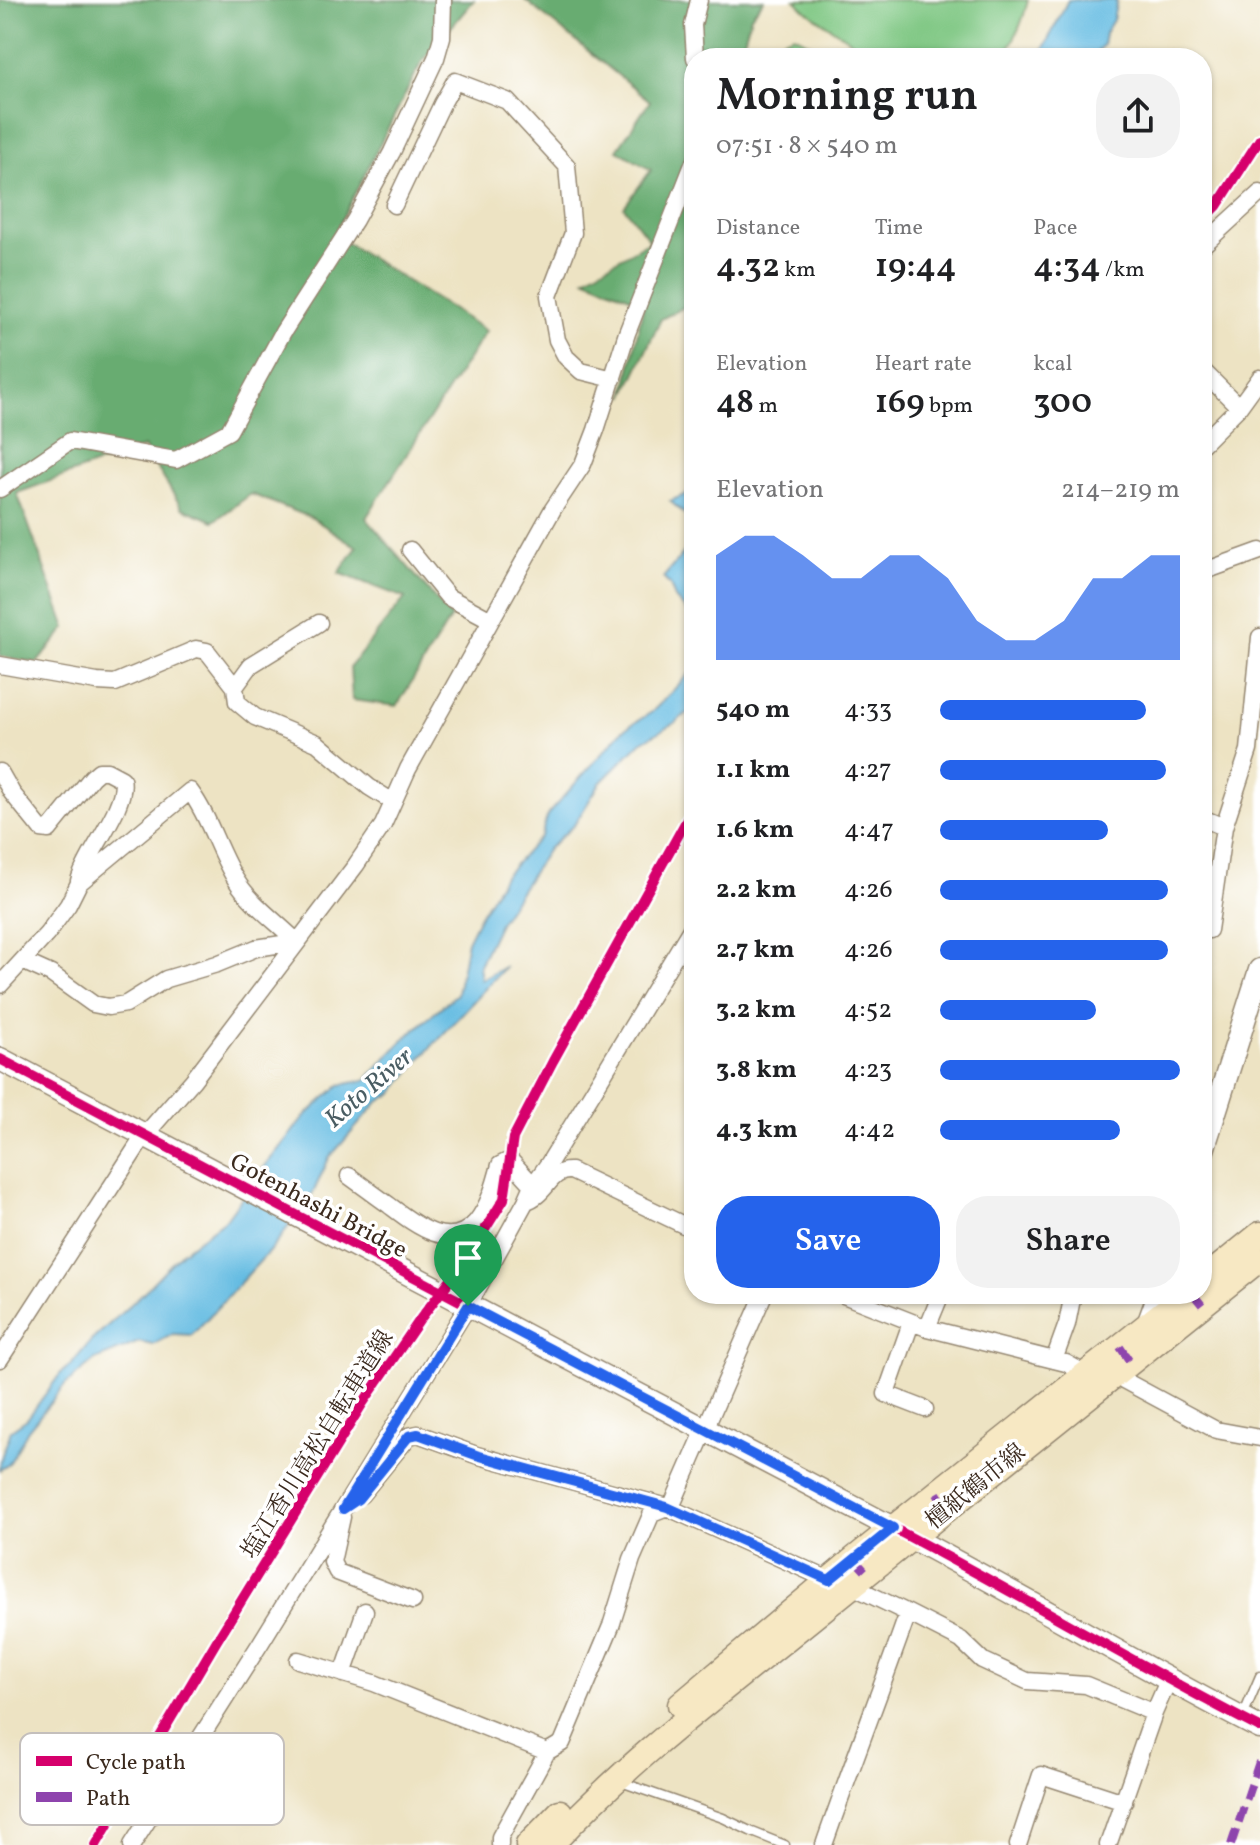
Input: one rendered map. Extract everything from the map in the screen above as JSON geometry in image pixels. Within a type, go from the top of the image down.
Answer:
[{"type":"main road","points":[[1212,1273],[1260,1234]]},
{"type":"main road","name":"檀紙鶴市線","points":[[1212,1298],[1260,1259]]},
{"type":"main road","name":"檀紙鶴市線","points":[[528,1845],[630,1747],[902,1533],[1086,1374],[1173,1304]]},
{"type":"main road","name":"檀紙鶴市線","points":[[902,1533],[1137,1358],[1204,1304]]},
{"type":"main road","name":"檀紙鶴市線","points":[[551,1845],[640,1758],[840,1583]]},
{"type":"street","points":[[0,489],[70,441],[176,460],[229,431],[283,332],[355,220],[392,152],[436,58],[442,37],[443,0]]},
{"type":"street","points":[[694,48],[693,25],[699,0]]},
{"type":"street","points":[[394,205],[455,81],[507,101],[567,166],[573,233],[549,296],[557,340],[566,357],[581,371],[613,379]]},
{"type":"street","points":[[0,1359],[150,1139],[383,825],[408,769],[553,509],[583,464],[627,333],[684,188]]},
{"type":"street","points":[[1212,237],[1260,193]]},
{"type":"street","points":[[1212,434],[1239,407],[1260,378]]},
{"type":"street","points":[[1212,380],[1239,407]]},
{"type":"street","points":[[410,550],[448,597],[491,620]]},
{"type":"street","points":[[1212,568],[1260,551]]},
{"type":"street","points":[[235,687],[251,665],[319,623]]},
{"type":"street","points":[[1212,909],[1224,827],[1249,750],[1260,637]]},
{"type":"street","points":[[0,665],[115,683],[196,649],[207,651],[235,687],[237,702],[255,717],[317,743],[369,787],[393,802]]},
{"type":"street","points":[[0,772],[12,793],[41,829],[49,830],[99,771],[107,771],[122,779],[124,786],[111,820],[82,869],[68,905],[47,934],[0,985]]},
{"type":"street","points":[[79,883],[190,791],[201,805],[236,881],[295,945]]},
{"type":"street","points":[[1212,822],[1224,827]]},
{"type":"street","points":[[203,1733],[343,1509],[684,941]]},
{"type":"street","points":[[22,961],[51,974],[93,1004],[108,1007],[126,1004],[166,979],[217,964],[256,948],[295,945]]},
{"type":"street","points":[[1212,1105],[1260,970]]},
{"type":"street","name":"Gotenhashi Bridge","points":[[0,1059],[902,1533],[1251,1724]]},
{"type":"street","points":[[349,1176],[421,1229],[444,1236],[464,1232],[477,1221],[494,1189],[500,1165],[510,1160],[536,1198],[556,1174],[571,1171],[684,1225]]},
{"type":"street","points":[[500,1845],[500,1837],[547,1752],[562,1743],[611,1626],[632,1559],[652,1513],[672,1505],[760,1304]]},
{"type":"street","points":[[865,1304],[919,1326],[1066,1363],[1086,1374]]},
{"type":"street","points":[[925,1409],[886,1394],[919,1326],[934,1304]]},
{"type":"street","points":[[1054,1360],[1071,1304]]},
{"type":"street","points":[[1137,1358],[1156,1304]]},
{"type":"street","points":[[1114,1375],[1216,1430],[1260,1438]]},
{"type":"street","points":[[413,1601],[337,1572],[332,1562],[343,1509],[358,1499],[409,1436],[418,1434],[476,1455],[667,1507],[908,1613],[961,1640],[982,1660],[1027,1681],[1086,1685],[1154,1713]]},
{"type":"street","points":[[343,1674],[365,1611]]},
{"type":"street","points":[[824,1845],[908,1613]]},
{"type":"street","points":[[298,1660],[374,1683],[547,1752]]},
{"type":"street","points":[[1108,1845],[1168,1681]]},
{"type":"street","points":[[1018,1845],[1041,1775],[1124,1802]]},
{"type":"street","points":[[132,1845],[145,1825]]},
{"type":"lane","points":[[1251,1724],[1260,1676]]},
{"type":"lane","points":[[616,1781],[723,1818],[785,1845]]},
{"type":"green space","points":[[0,0],[474,0],[421,63],[334,235],[486,331],[366,518],[451,617],[397,706],[352,700],[350,667],[405,598],[339,573],[357,547],[312,518],[251,494],[214,521],[182,508],[144,447],[17,493],[66,628],[37,663],[0,656]]},
{"type":"green space","points":[[525,0],[764,0],[751,16],[742,48],[684,48],[684,307],[661,319],[624,397],[644,303],[585,278],[650,241],[624,207],[651,170],[617,150],[650,101]]},
{"type":"green space","points":[[795,0],[1028,0],[1018,31],[1008,48],[861,48]]},
{"type":"green space","points":[[794,35],[819,48],[777,48],[781,40]]},
{"type":"water","points":[[1068,0],[1117,0],[1113,20],[1100,48],[1044,48]]},
{"type":"water","points":[[684,495],[684,513],[670,501]]},
{"type":"water","points":[[684,552],[684,608],[675,598],[670,585],[663,578]]},
{"type":"water","name":"Koto River","points":[[684,679],[684,716],[641,742],[601,782],[574,825],[548,849],[499,923],[479,965],[481,980],[506,966],[393,1093],[377,1103],[329,1158],[314,1191],[275,1245],[192,1335],[173,1334],[153,1345],[139,1342],[95,1360],[65,1385],[28,1430],[9,1464],[0,1470],[2,1453],[11,1430],[27,1419],[61,1373],[91,1341],[182,1252],[226,1219],[305,1116],[340,1085],[366,1080],[402,1041],[457,994],[467,941],[504,876],[541,836],[548,814],[623,730],[652,712]]},
{"type":"marked path","points":[[1120,1347],[1130,1362]]},
{"type":"marked path","points":[[937,1493],[947,1509]]},
{"type":"marked path","points":[[854,1559],[867,1573]]},
{"type":"marked path","points":[[1231,1845],[1260,1759]]},
{"type":"cycle path","points":[[1212,211],[1260,139]]},
{"type":"cycle path","name":"塩江香川高松自転車道線","points":[[162,1733],[363,1403],[421,1318],[467,1258],[504,1199],[513,1138],[684,825]]},
{"type":"cycle path","points":[[0,1059],[936,1551],[1260,1728]]},
{"type":"cycle path","name":"塩江香川高松自転車道線","points":[[96,1845],[108,1825]]},
{"type":"route","points":[[468,1306],[893,1528],[829,1580],[667,1507],[476,1455],[418,1434],[409,1436],[358,1499],[343,1509],[468,1306]]}]
